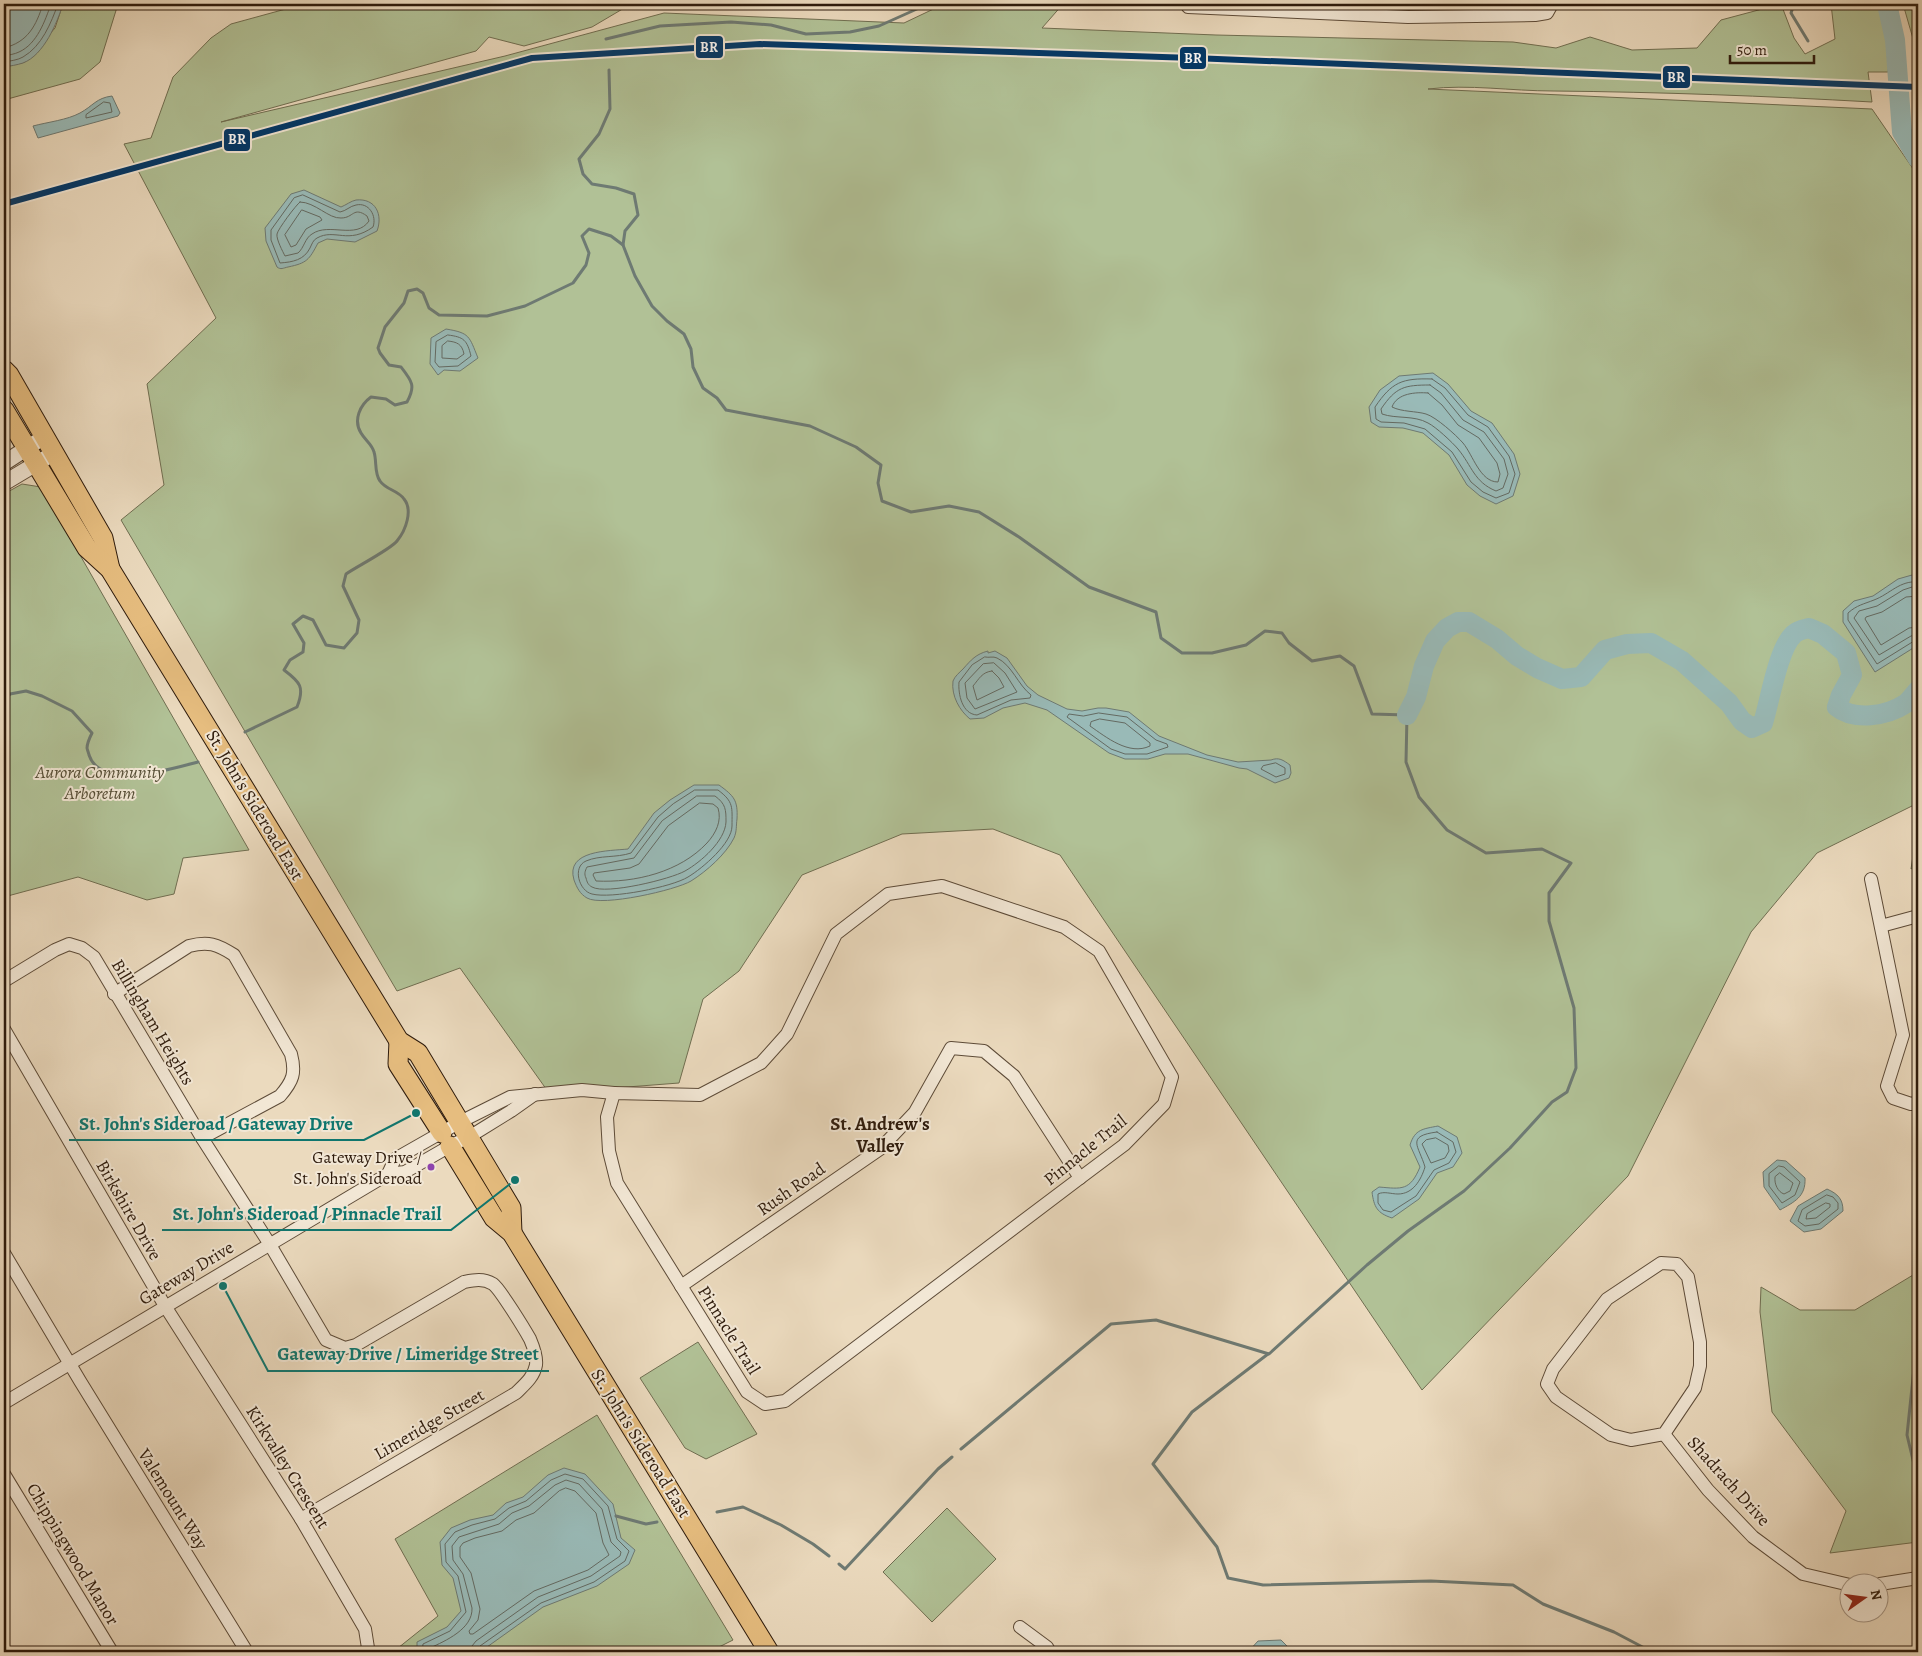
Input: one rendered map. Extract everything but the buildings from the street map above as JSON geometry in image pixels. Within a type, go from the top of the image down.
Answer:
[{"type":"main road","name":"St. John's Sideroad East","points":[[4,370],[9,375],[103,538],[110,569]]},
{"type":"main road","name":"St. John's Sideroad East","points":[[4,410],[88,548],[110,569],[399,1041],[418,1053],[465,1129],[512,1208],[512,1233]]},
{"type":"main road","name":"St. John's Sideroad East","points":[[399,1041],[398,1064],[494,1218],[512,1233],[769,1652]]},
{"type":"street","points":[[1408,17],[1409,4]]},
{"type":"street","points":[[1188,7],[1408,17],[1535,15],[1547,13],[1552,4]]},
{"type":"street","points":[[4,483],[40,430]]},
{"type":"street","points":[[4,463],[27,449],[54,453]]},
{"type":"street","points":[[1871,879],[1903,1035],[1887,1086],[1893,1098],[1912,1104],[1918,1102]]},
{"type":"street","name":"Pinnacle Trail","points":[[446,1140],[510,1097],[582,1090],[614,1093],[700,1095],[761,1063],[787,1034],[836,934],[888,894],[942,886],[1064,926],[1099,951],[1172,1077],[1164,1104],[1124,1145],[785,1400],[765,1404],[747,1392],[617,1183],[609,1151],[607,1117],[614,1093]]},
{"type":"street","points":[[1881,926],[1918,916]]},
{"type":"street","points":[[114,994],[189,946],[202,943],[220,946],[234,955],[291,1054],[295,1069],[289,1085],[280,1096],[202,1138]]},
{"type":"street","name":"Billingham Heights","points":[[4,981],[55,950],[69,944],[82,948],[94,958],[202,1138],[269,1243]]},
{"type":"street","name":"Birkshire Drive","points":[[4,1029],[165,1306]]},
{"type":"street","name":"Rush Road","points":[[681,1286],[880,1149],[915,1112],[951,1048],[984,1051],[1014,1076],[1080,1178]]},
{"type":"street","name":"Pinnacle Trail","points":[[465,1129],[512,1111],[535,1094]]},
{"type":"street","name":"Gateway Drive","points":[[4,1404],[269,1243],[388,1174],[395,1159],[446,1140],[465,1129]]},
{"type":"street","name":"Limeridge Street","points":[[269,1243],[326,1340],[335,1345],[345,1348],[356,1345],[464,1282],[484,1280],[495,1286],[530,1338],[535,1353],[536,1364],[531,1377],[516,1393],[301,1519]]},
{"type":"street","name":"Valemount Way","points":[[4,1253],[69,1363],[247,1652]]},
{"type":"street","points":[[1661,1262],[1677,1264],[1688,1277],[1700,1342],[1700,1366],[1695,1388],[1664,1434],[1631,1440],[1611,1435],[1556,1397],[1547,1384],[1552,1368],[1607,1299],[1661,1262]]},
{"type":"street","name":"Kirkvalley Crescent","points":[[165,1306],[301,1519],[365,1629],[368,1648],[365,1652]]},
{"type":"street","name":"Shadrach Drive","points":[[1664,1434],[1708,1490],[1753,1537],[1803,1574],[1840,1583]]},
{"type":"street","name":"Chippingwood Manor","points":[[4,1474],[112,1652]]},
{"type":"street","points":[[1890,1583],[1917,1581]]},
{"type":"street","points":[[1020,1627],[1047,1647],[1050,1652]]},
{"type":"green space","points":[[63,4],[118,4],[100,62],[80,79],[4,100],[4,67],[25,62],[55,28]]},
{"type":"green space","points":[[304,4],[631,4],[592,27],[524,46],[489,37],[476,51],[221,122],[505,56],[664,13],[904,23],[944,4],[1063,4],[1042,28],[1216,35],[1513,42],[1556,48],[1590,37],[1632,50],[1697,48],[1721,20],[1781,4],[1794,38],[1805,54],[1835,39],[1831,4],[1887,4],[1890,38],[1888,72],[1868,72],[1872,102],[1633,92],[1537,91],[1474,87],[1428,89],[1872,109],[1918,176],[1918,803],[1817,853],[1751,932],[1628,1176],[1422,1390],[1060,855],[993,829],[902,834],[802,875],[739,971],[703,999],[679,1083],[549,1093],[460,968],[397,991],[121,520],[164,485],[147,384],[216,318],[124,144],[151,138],[173,77],[211,38],[231,24]]},
{"type":"green space","points":[[1903,4],[1918,4],[1918,56]]},
{"type":"green space","name":"Aurora Community Arboretum","points":[[22,484],[41,487],[249,850],[183,858],[174,894],[147,900],[78,877],[4,897],[4,494]]},
{"type":"green space","points":[[1918,832],[1918,865],[1911,869],[1916,836]]},
{"type":"green space","points":[[1918,1272],[1918,1542],[1830,1553],[1846,1511],[1772,1412],[1760,1312],[1761,1287],[1800,1310],[1855,1310]]},
{"type":"green space","points":[[698,1342],[757,1434],[706,1459],[685,1448],[640,1378]]},
{"type":"green space","points":[[597,1415],[733,1640],[709,1652],[393,1652],[438,1616],[395,1539]]},
{"type":"green space","points":[[947,1508],[996,1559],[932,1622],[883,1572]]},
{"type":"water","points":[[4,4],[63,4],[49,38],[37,53],[23,63],[4,67]]},
{"type":"water","points":[[112,96],[120,113],[118,116],[38,138],[33,126],[75,115],[98,100]]},
{"type":"water","points":[[304,190],[341,207],[356,200],[369,202],[378,214],[379,225],[377,231],[355,242],[327,239],[318,243],[307,260],[294,266],[278,268],[266,241],[265,228],[291,194]]},
{"type":"water","points":[[446,329],[460,332],[468,337],[478,358],[460,371],[444,370],[438,375],[430,364],[431,338]]},
{"type":"water","points":[[1433,373],[1448,384],[1471,411],[1492,423],[1514,454],[1520,474],[1513,496],[1496,504],[1480,496],[1467,485],[1449,455],[1423,433],[1403,428],[1379,427],[1371,422],[1369,407],[1380,390],[1399,376]]},
{"type":"water","points":[[1912,575],[1918,577],[1918,645],[1875,672],[1843,622],[1843,611],[1854,601],[1873,596],[1898,579]]},
{"type":"water","points":[[988,651],[988,653],[995,651],[1007,658],[1027,686],[1038,695],[1067,709],[1082,711],[1106,708],[1129,712],[1159,736],[1207,755],[1238,762],[1281,760],[1290,765],[1291,773],[1289,778],[1275,783],[1247,769],[1188,754],[1165,754],[1148,759],[1125,759],[1109,753],[1047,710],[1025,703],[1003,708],[984,718],[970,719],[957,703],[953,692],[953,681],[974,658]]},
{"type":"water","points":[[694,785],[719,785],[732,796],[736,803],[735,835],[731,844],[716,862],[691,881],[655,893],[607,900],[595,900],[582,895],[574,880],[573,870],[576,863],[590,854],[628,849],[654,813]]},
{"type":"water","points":[[1438,1126],[1457,1137],[1462,1153],[1453,1167],[1437,1173],[1419,1199],[1392,1218],[1383,1214],[1375,1206],[1372,1192],[1379,1187],[1404,1187],[1413,1181],[1420,1167],[1410,1145],[1412,1140],[1420,1131]]},
{"type":"water","points":[[1777,1160],[1786,1161],[1805,1178],[1805,1185],[1798,1198],[1780,1210],[1764,1187],[1763,1172]]},
{"type":"water","points":[[1827,1189],[1839,1197],[1843,1211],[1821,1229],[1804,1232],[1790,1221],[1798,1206]]},
{"type":"water","points":[[564,1468],[585,1474],[613,1504],[621,1538],[635,1550],[629,1564],[597,1586],[543,1607],[480,1652],[417,1652],[417,1642],[447,1627],[461,1611],[453,1578],[442,1565],[440,1542],[451,1528],[470,1520],[493,1515],[506,1503],[523,1497],[548,1475]]},
{"type":"water","points":[[1281,1640],[1291,1652],[1248,1652],[1258,1641]]},
{"type":"waterway","points":[[606,39],[660,26],[731,22],[771,25],[806,34],[850,32],[879,26],[928,4]]},
{"type":"waterway","points":[[1794,4],[1791,13],[1808,41]]},
{"type":"waterway","points":[[1887,4],[1895,40],[1902,132],[1918,159]]},
{"type":"waterway","points":[[609,70],[610,109],[599,134],[579,159],[583,174],[592,184],[616,188],[634,194],[638,215],[625,231],[623,245],[635,276],[652,306],[684,334],[691,349],[693,367],[703,388],[717,398],[726,410],[810,426],[856,447],[881,465],[878,483],[882,501],[911,512],[949,506],[979,512],[1019,537],[1089,587],[1156,612],[1161,638],[1182,653],[1212,653],[1246,645],[1265,631],[1282,633],[1289,643],[1312,661],[1340,656],[1354,666],[1372,714],[1407,715],[1406,762],[1419,797],[1447,830],[1486,853],[1542,849],[1571,863],[1549,893],[1549,921],[1574,1008],[1576,1068],[1567,1092],[1552,1102],[1510,1148],[1464,1191],[1408,1231],[1367,1265],[1269,1354],[1156,1320],[1111,1324],[961,1449]]},
{"type":"waterway","points":[[245,732],[297,707],[301,694],[300,686],[284,670],[290,660],[303,652],[304,643],[293,624],[303,616],[313,620],[326,645],[344,648],[357,633],[359,620],[343,586],[346,574],[397,541],[406,526],[407,504],[401,496],[380,481],[373,449],[361,433],[358,418],[361,408],[371,397],[386,399],[395,405],[407,402],[410,396],[412,384],[408,376],[401,367],[389,365],[378,348],[385,327],[404,303],[408,291],[417,289],[423,293],[429,308],[439,315],[487,316],[525,306],[573,283],[586,265],[589,253],[582,236],[589,229],[611,236],[623,245]]},
{"type":"waterway","points":[[1407,715],[1416,697],[1424,666],[1435,641],[1447,628],[1458,622],[1469,622],[1497,639],[1517,656],[1537,668],[1562,679],[1581,677],[1605,650],[1627,644],[1651,643],[1682,661],[1729,703],[1742,721],[1752,728],[1763,723],[1775,676],[1788,641],[1796,633],[1809,628],[1823,634],[1846,653],[1852,675],[1837,707],[1844,711],[1861,715],[1889,712],[1907,703],[1918,690]]},
{"type":"waterway","points":[[4,701],[10,694],[26,691],[42,696],[72,711],[92,733],[87,746],[89,755],[96,766],[107,772],[122,775],[138,775],[198,762]]},
{"type":"waterway","points":[[1918,1351],[1915,1359],[1907,1435],[1918,1481]]},
{"type":"waterway","points":[[1268,1354],[1192,1412],[1153,1464],[1217,1547],[1228,1578],[1263,1585],[1431,1581],[1513,1585],[1543,1604],[1614,1632],[1652,1652]]},
{"type":"waterway","points":[[839,1564],[845,1569],[938,1469],[952,1457]]},
{"type":"waterway","points":[[717,1512],[743,1507],[781,1525],[829,1556]]},
{"type":"waterway","points":[[616,1516],[646,1524],[657,1522]]},
{"type":"transit line","name":"BR","points":[[4,204],[532,58],[760,44],[1193,58],[1918,87]]},
{"type":"place","name":"St. John's Sideroad / Gateway Drive","points":[[416,1113]]},
{"type":"place","name":"Gateway Drive / St. John's Sideroad","points":[[431,1167]]},
{"type":"place","name":"St. John's Sideroad / Pinnacle Trail","points":[[515,1180]]},
{"type":"place","name":"Gateway Drive / Limeridge Street","points":[[223,1286]]},
{"type":"district","name":"St. Andrew's Valley","points":[[880,1134]]}]
